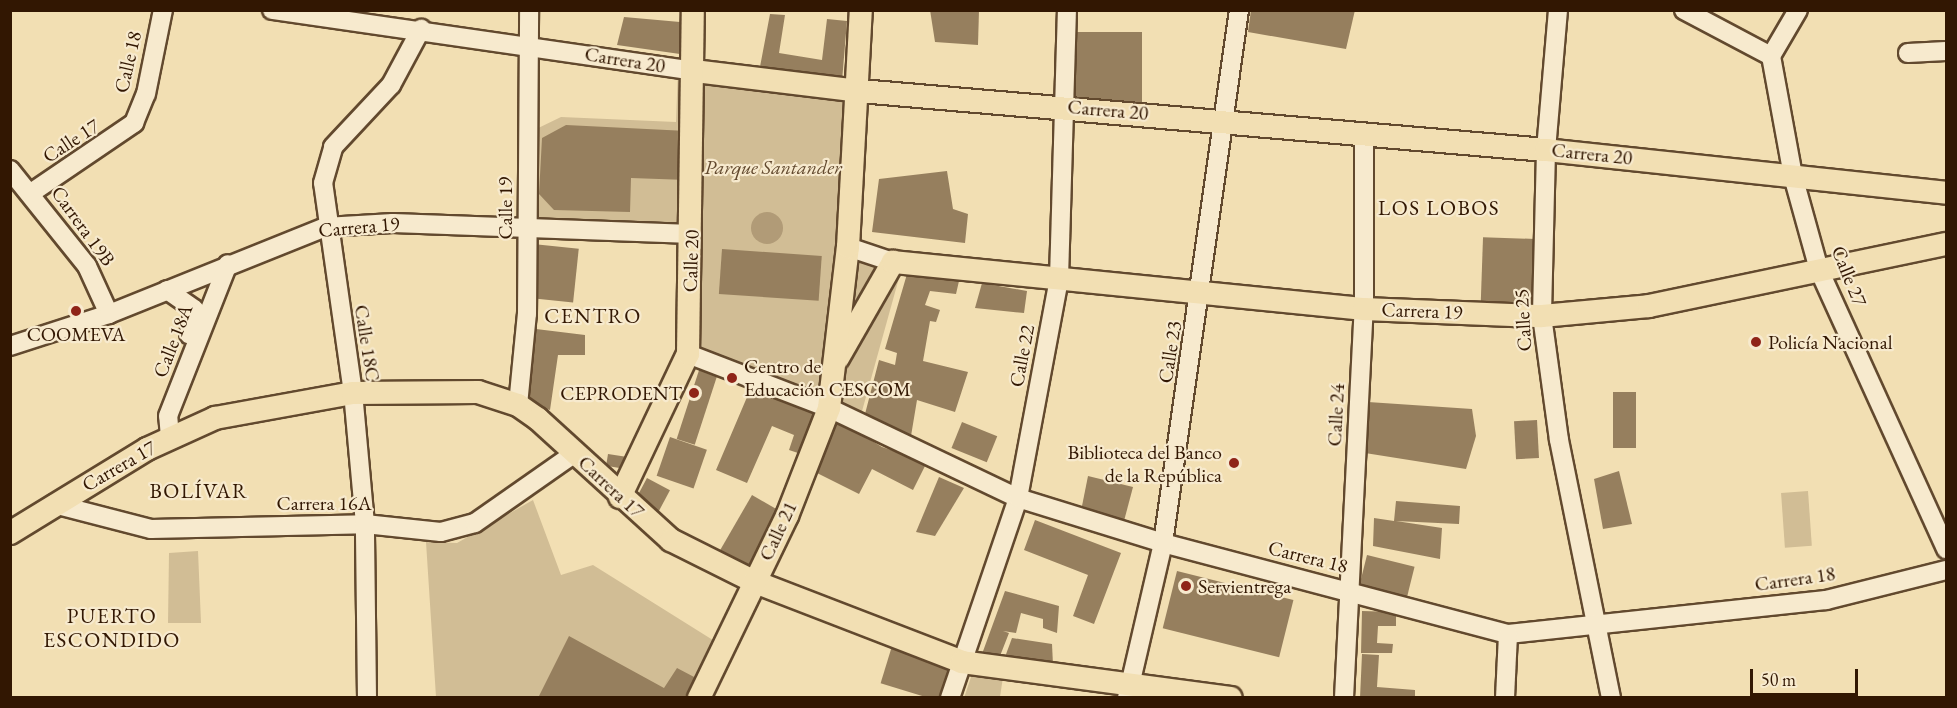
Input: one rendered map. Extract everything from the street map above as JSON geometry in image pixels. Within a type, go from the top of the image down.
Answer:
[{"type":"main road","name":"Calle 20","points":[[620,497],[688,354],[692,234],[693,10]]},
{"type":"main road","name":"Calle 21","points":[[699,698],[755,582],[829,408],[838,358],[848,247],[860,91],[861,10]]},
{"type":"main road","name":"Carrera 20","points":[[694,71],[860,91],[1222,120],[1364,135],[1546,150],[1947,193]]},
{"type":"main road","name":"Carrera 19","points":[[893,262],[1364,309],[1542,316],[1649,306],[1947,244]]},
{"type":"main road","name":"Calle 21","points":[[838,358],[893,262]]},
{"type":"main road","name":"Carrera 17","points":[[10,533],[54,504],[170,436],[254,407],[353,393],[455,390],[518,405],[671,540],[755,582],[962,662],[1128,692],[1231,698]]},
{"type":"street","name":"Calle 18","points":[[134,123],[146,94],[163,10]]},
{"type":"street","name":"Carrera 20","points":[[272,10],[332,14],[694,71]]},
{"type":"street","name":"Calle 19","points":[[518,405],[527,314],[529,10]]},
{"type":"street","name":"Calle 22","points":[[950,698],[1018,498],[1059,278],[1067,10]]},
{"type":"street","name":"Calle 23","points":[[1128,692],[1163,543],[1202,293],[1222,120],[1239,10]]},
{"type":"street","name":"Calle 25","points":[[1558,10],[1546,150],[1542,316],[1559,440],[1611,698]]},
{"type":"street","points":[[1684,10],[1770,56],[1798,10]]},
{"type":"street","name":"Calle 18C","points":[[367,698],[365,524],[353,393],[326,227],[325,162],[391,85],[421,29]]},
{"type":"street","points":[[1908,53],[1947,51]]},
{"type":"street","name":"Calle 27","points":[[1770,56],[1793,176],[1819,270],[1947,549]]},
{"type":"street","name":"Calle 17","points":[[31,194],[134,123]]},
{"type":"street","name":"Calle 24","points":[[1344,698],[1364,309],[1364,135]]},
{"type":"street","name":"Carrera 19B","points":[[10,170],[87,266],[109,314]]},
{"type":"street","name":"Carrera 19","points":[[10,346],[109,314],[228,264],[326,227],[527,226],[692,234]]},
{"type":"street","points":[[848,247],[893,262]]},
{"type":"street","name":"Calle 18A","points":[[170,436],[168,416],[228,264]]},
{"type":"street","name":"Calle 18A","points":[[147,449],[194,316],[185,298],[167,290]]},
{"type":"street","name":"Carrera 18","points":[[688,354],[829,408],[1018,498],[1163,543],[1508,634],[1827,600],[1947,570]]},
{"type":"street","name":"Carrera 16A","points":[[54,504],[151,529],[365,524],[459,530],[575,453]]},
{"type":"street","points":[[1505,698],[1508,634]]},
{"type":"green space","name":"Parque Santander","points":[[678,68],[860,91],[848,247],[904,260],[859,422],[688,354],[690,234],[527,226],[528,133],[561,117],[676,122]]},
{"type":"green space","points":[[1808,491],[1812,546],[1785,548],[1781,493]]},
{"type":"green space","points":[[533,500],[561,575],[593,565],[724,647],[698,697],[436,697],[426,542],[457,543]]},
{"type":"green space","points":[[198,551],[201,623],[168,623],[169,553]]},
{"type":"green space","points":[[973,671],[1003,677],[1000,697],[964,698]]},
{"type":"shaded area","points":[[767,212],[778,217],[783,228],[778,239],[767,244],[756,239],[751,228],[756,217]]},
{"type":"building","points":[[930,10],[979,10],[978,45],[935,42]]},
{"type":"building","points":[[1251,10],[1355,10],[1346,49],[1248,32]]},
{"type":"building","points":[[770,14],[785,15],[779,53],[822,60],[827,19],[847,21],[842,81],[759,72]]},
{"type":"building","points":[[624,17],[680,22],[680,54],[617,45]]},
{"type":"building","points":[[1072,32],[1142,32],[1142,106],[1072,106]]},
{"type":"building","points":[[566,125],[687,131],[687,180],[631,178],[630,212],[554,210],[539,194],[542,138]]},
{"type":"building","points":[[947,171],[953,209],[968,214],[965,243],[872,232],[879,179]]},
{"type":"building","points":[[1483,237],[1535,239],[1533,309],[1481,307]]},
{"type":"building","points":[[533,244],[579,249],[573,303],[527,298]]},
{"type":"building","points":[[722,249],[822,256],[819,301],[719,294]]},
{"type":"building","points":[[907,274],[959,281],[956,294],[930,291],[925,305],[940,310],[936,322],[930,321],[923,361],[968,372],[955,412],[917,400],[911,436],[865,414],[879,360],[895,365],[897,353],[885,349]]},
{"type":"building","points":[[982,283],[1027,291],[1024,313],[975,308]]},
{"type":"building","points":[[536,329],[585,335],[585,355],[558,355],[550,410],[525,402]]},
{"type":"building","points":[[702,361],[720,367],[695,445],[677,439]]},
{"type":"building","points":[[753,383],[821,411],[804,455],[789,450],[794,435],[772,426],[747,483],[716,470]]},
{"type":"building","points":[[1613,392],[1636,392],[1636,448],[1613,448]]},
{"type":"building","points":[[1368,402],[1472,409],[1476,436],[1466,469],[1365,453]]},
{"type":"building","points":[[838,420],[882,447],[927,462],[913,490],[872,469],[859,494],[813,471]]},
{"type":"building","points":[[1537,420],[1539,458],[1516,459],[1514,421]]},
{"type":"building","points":[[962,422],[997,436],[987,462],[952,448]]},
{"type":"building","points":[[670,437],[707,450],[694,488],[657,476]]},
{"type":"building","points":[[608,454],[626,457],[624,469],[606,466]]},
{"type":"building","points":[[1619,471],[1632,524],[1603,529],[1594,479]]},
{"type":"building","points":[[1088,476],[1133,487],[1124,521],[1082,506]]},
{"type":"building","points":[[939,477],[964,488],[935,536],[916,532]]},
{"type":"building","points":[[647,478],[670,490],[658,512],[635,500]]},
{"type":"building","points":[[752,495],[781,512],[749,568],[720,551]]},
{"type":"building","points":[[1396,501],[1460,506],[1459,524],[1396,521],[1442,528],[1440,559],[1373,546],[1374,518],[1394,521]]},
{"type":"building","points":[[1035,520],[1121,553],[1094,624],[1073,616],[1088,575],[1024,550]]},
{"type":"building","points":[[1367,555],[1415,567],[1407,598],[1359,586]]},
{"type":"building","points":[[1177,571],[1293,600],[1279,657],[1163,628]]},
{"type":"building","points":[[1005,591],[1059,606],[1057,633],[1043,628],[1043,619],[1021,613],[1016,633],[1003,631],[1009,633],[1000,656],[982,654]]},
{"type":"building","points":[[1362,611],[1396,612],[1396,626],[1378,626],[1377,643],[1393,644],[1392,653],[1361,653]]},
{"type":"building","points":[[569,636],[664,688],[677,668],[696,678],[688,698],[538,698]]},
{"type":"building","points":[[1012,638],[1052,644],[1053,665],[1005,657]]},
{"type":"building","points":[[892,646],[953,665],[943,698],[929,698],[881,683]]},
{"type":"building","points":[[1362,654],[1379,655],[1377,687],[1415,690],[1415,698],[1360,698]]},
{"type":"place","name":"COOMEVA","points":[[76,311]]},
{"type":"place","name":"Policía Nacional","points":[[1756,342]]},
{"type":"place","name":"Centro de Educación CESCOM","points":[[732,378]]},
{"type":"place","name":"CEPRODENT","points":[[694,393]]},
{"type":"place","name":"Biblioteca del Banco de la República","points":[[1234,463]]},
{"type":"place","name":"Servientrega","points":[[1186,586]]},
{"type":"district","name":"LOS LOBOS","points":[[1439,208]]},
{"type":"district","name":"CENTRO","points":[[593,316]]},
{"type":"district","name":"BOLÍVAR","points":[[199,491]]},
{"type":"district","name":"PUERTO ESCONDIDO","points":[[112,628]]}]
